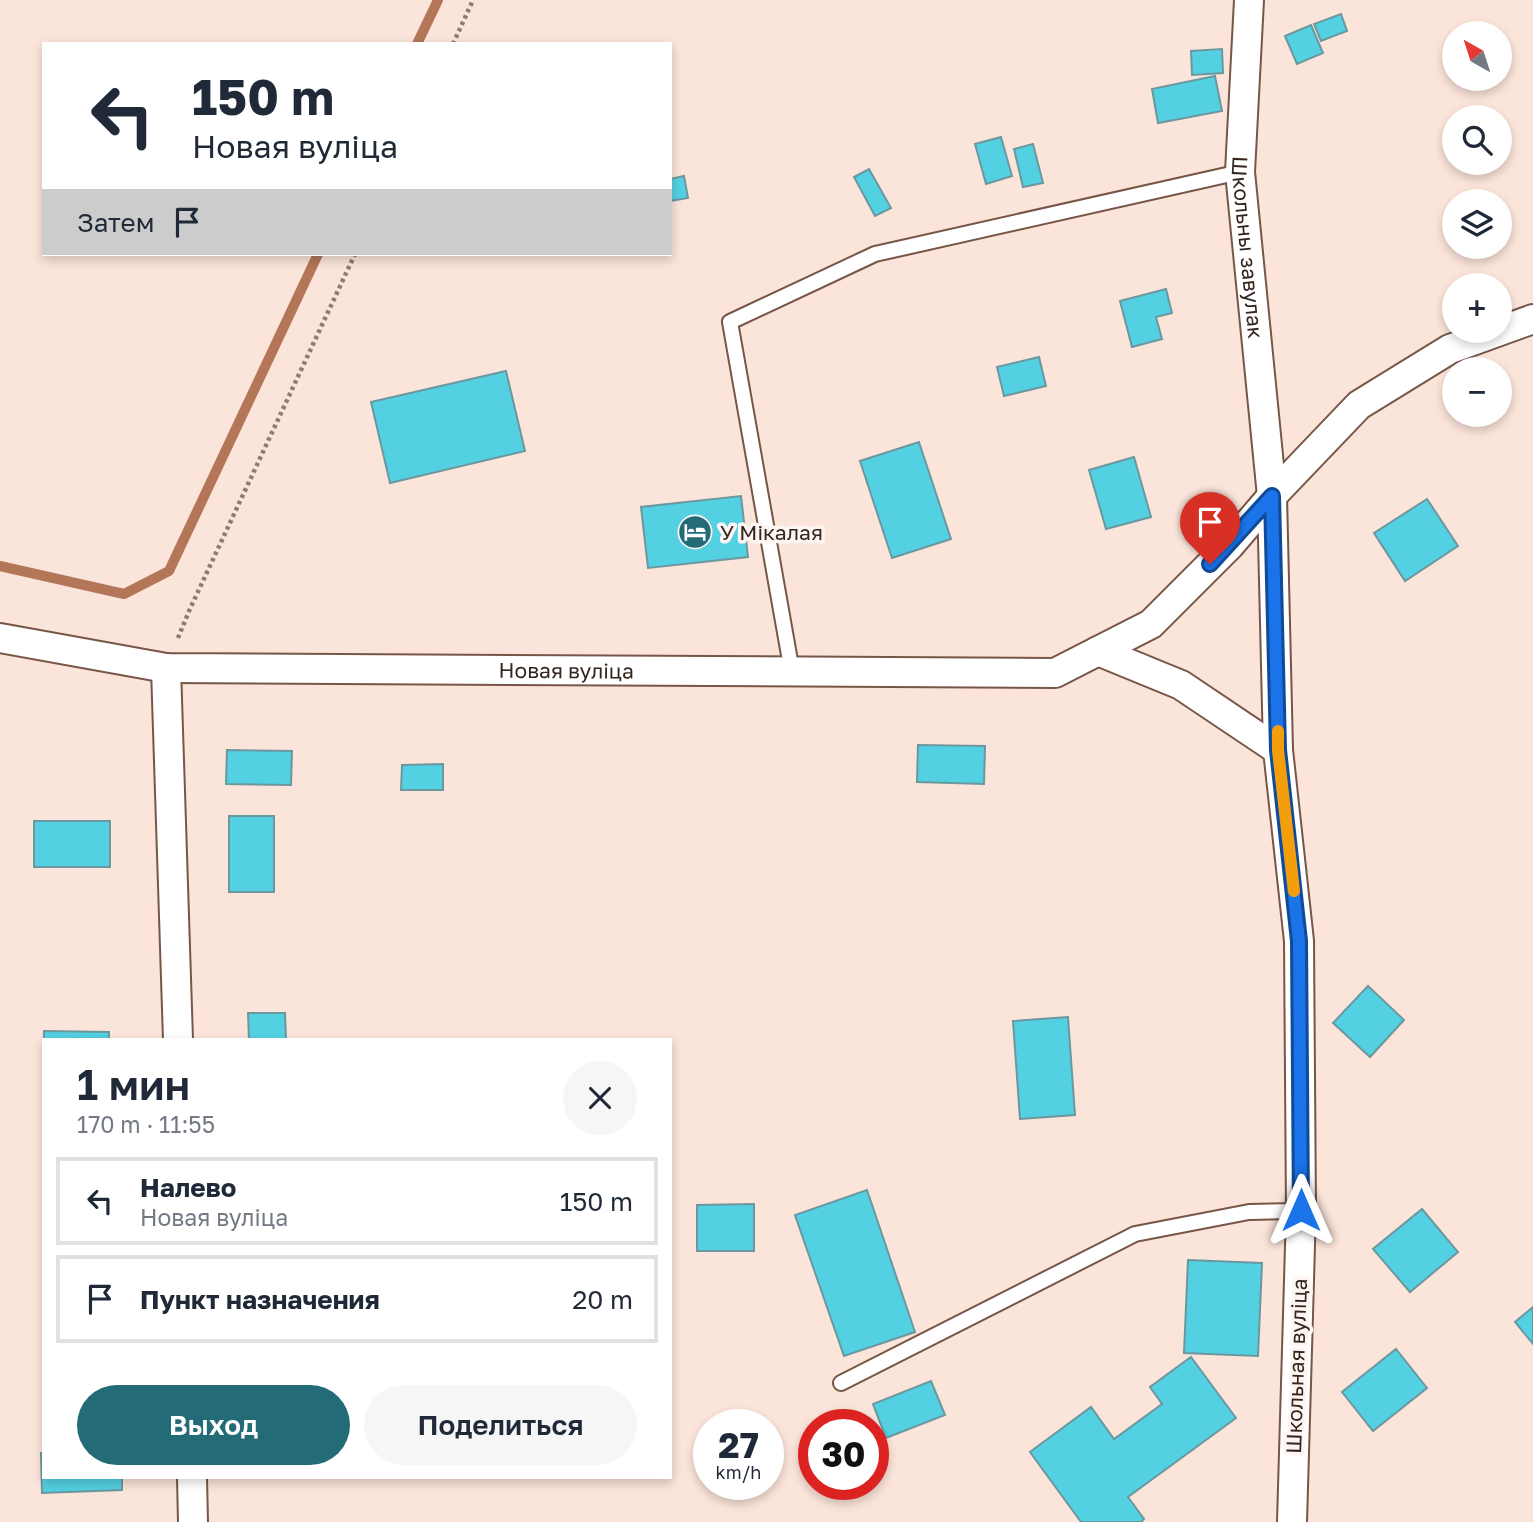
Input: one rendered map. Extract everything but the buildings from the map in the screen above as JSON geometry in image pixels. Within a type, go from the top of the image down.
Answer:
[{"type":"street","name":"Школьны завулак","points":[[1249,0],[1240,172],[1272,496]]},
{"type":"street","name":"Новая вуліца","points":[[0,638],[166,668],[1055,673],[1151,624],[1230,545],[1272,496],[1359,405],[1450,349],[1533,319]]},
{"type":"street","name":"Школьная вуліца","points":[[1272,496],[1278,750],[1299,941],[1301,1210],[1292,1522]]},
{"type":"street","points":[[1098,651],[1181,685],[1278,750]]},
{"type":"street","points":[[166,668],[178,1038]]},
{"type":"street","points":[[192,1479],[193,1522]]},
{"type":"lane","points":[[792,672],[730,322],[875,254],[1240,172]]},
{"type":"lane","points":[[841,1383],[1135,1234],[1249,1212],[1301,1210]]},
{"type":"path","points":[[454,42],[473,0]]},
{"type":"path","points":[[166,668],[194,599],[354,256]]},
{"type":"waterway","points":[[418,42],[438,0]]},
{"type":"waterway","points":[[0,566],[124,594],[169,571],[317,256]]},
{"type":"slow traffic","points":[[1278,731],[1294,891]]},
{"type":"place","name":"У Мікалая","points":[[695,532]]},
{"type":"route","points":[[1210,564],[1272,496],[1278,750],[1299,941],[1301,1210]]}]
